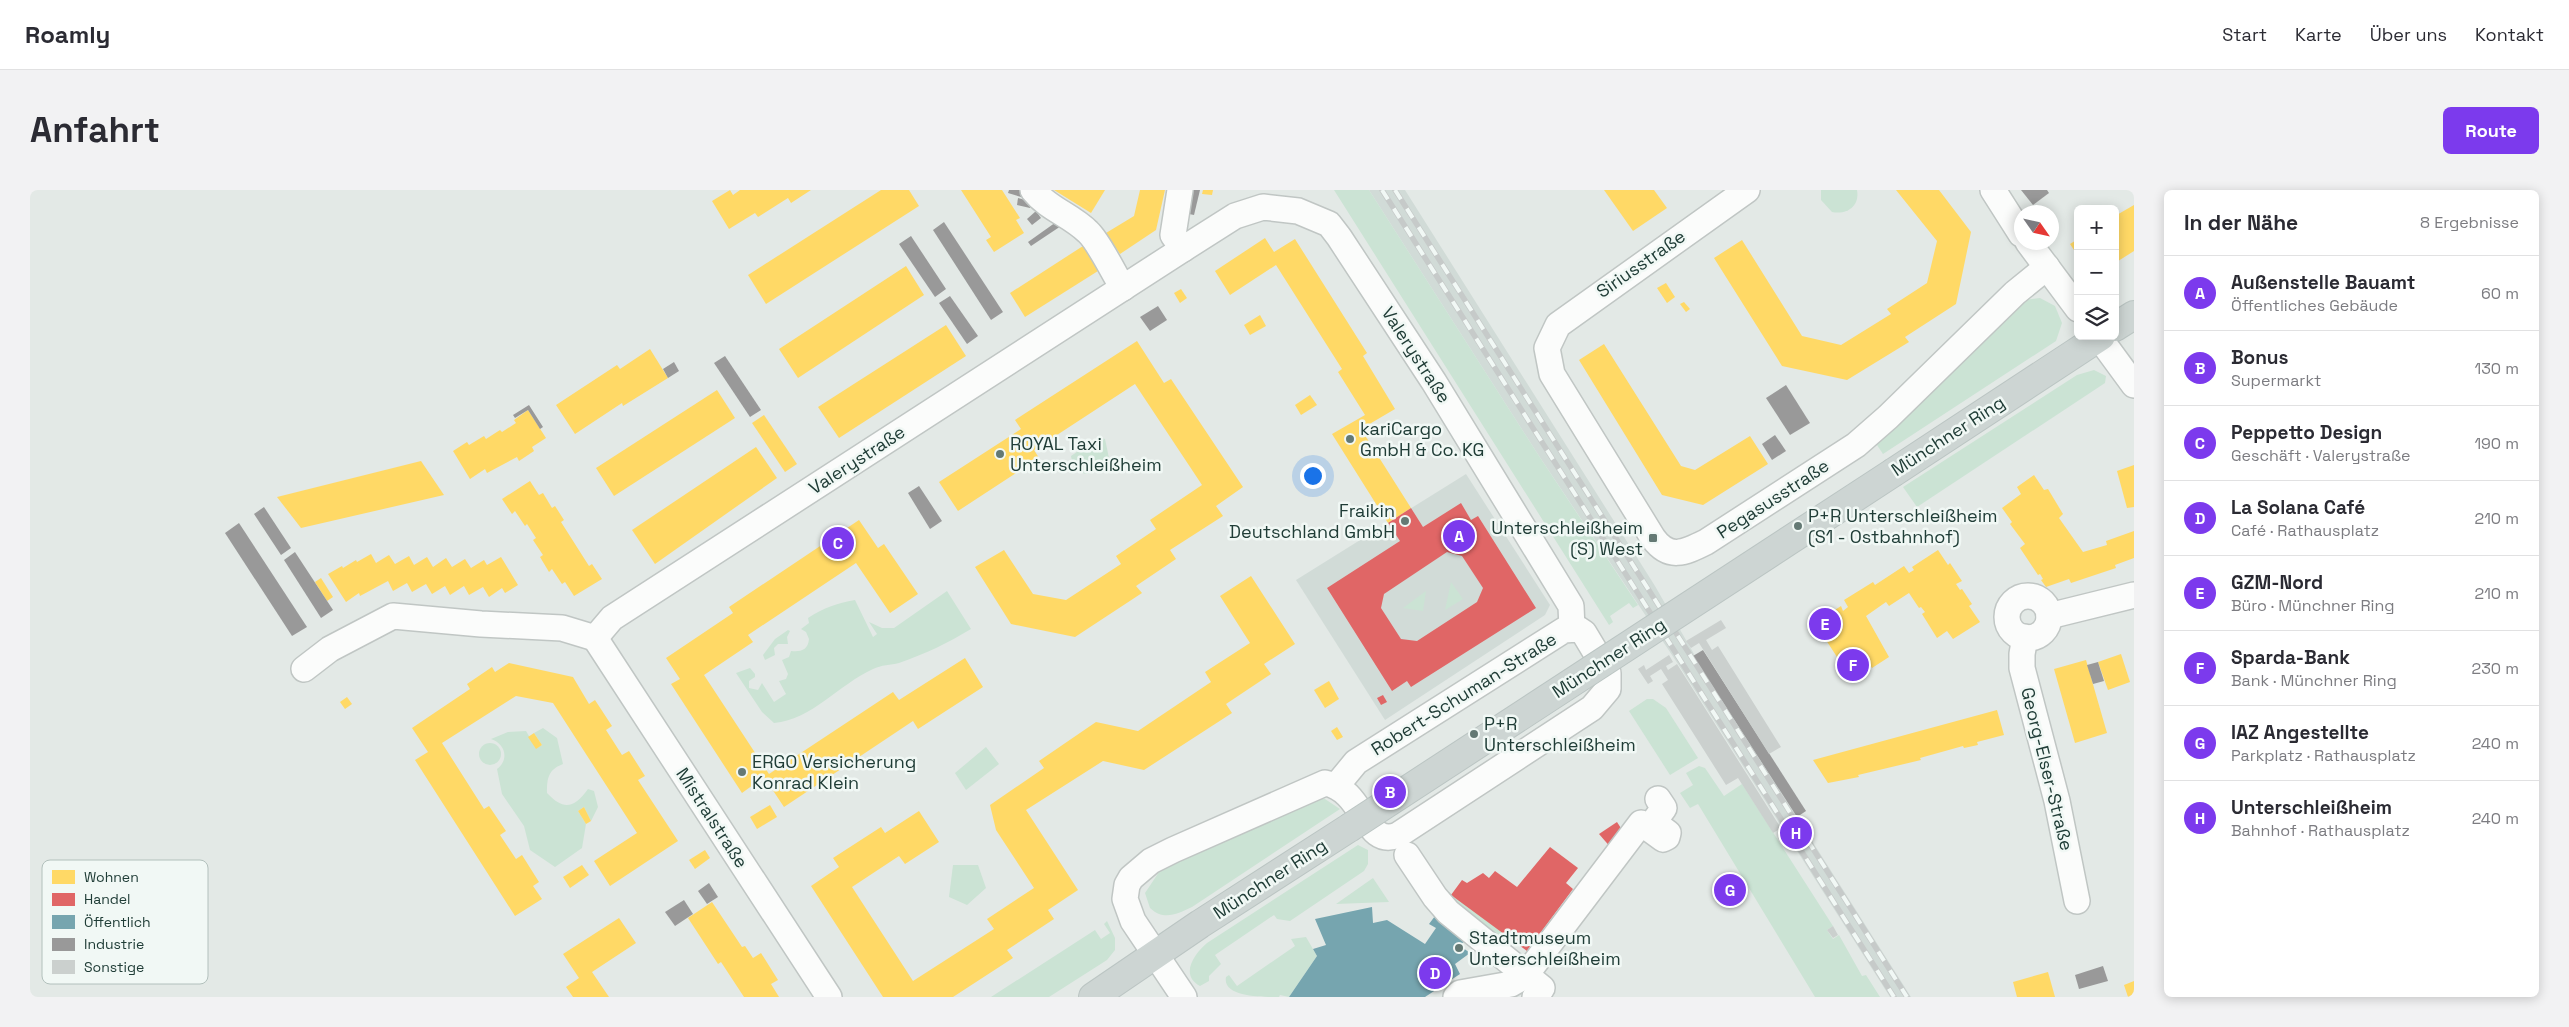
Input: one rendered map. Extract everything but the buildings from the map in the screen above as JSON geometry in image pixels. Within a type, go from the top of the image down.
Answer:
[{"type":"main road","name":"Münchner Ring","points":[[2119,324],[2134,315]]},
{"type":"main road","name":"Münchner Ring","points":[[1093,997],[2094,340]]},
{"type":"street","points":[[1033,190],[1043,203],[1061,212],[1089,232],[1123,288]]},
{"type":"street","points":[[1180,190],[1173,234],[1183,249]]},
{"type":"street","name":"Siriusstraße","points":[[1546,348],[1558,325],[1747,190]]},
{"type":"street","points":[[1993,190],[2014,222]]},
{"type":"street","name":"Valerystraße","points":[[595,638],[612,618],[1183,249],[1235,216],[1263,207],[1298,211],[1329,224],[1434,382],[1571,606],[1572,629]]},
{"type":"street","points":[[2034,250],[2074,304]]},
{"type":"street","name":"Pegasusstraße","points":[[1546,348],[1552,374],[1653,538],[1660,548],[1671,552],[1688,552],[1856,445],[1888,417],[2015,294],[2047,267]]},
{"type":"street","points":[[2107,340],[2134,385]]},
{"type":"street","points":[[2049,616],[2134,595]]},
{"type":"street","points":[[2028,596],[2035,597],[2044,603],[2049,616],[2042,632],[2031,637],[2025,637],[2013,631],[2008,620],[2009,609],[2016,600],[2028,596]]},
{"type":"street","points":[[304,668],[330,649],[393,616],[481,624],[562,628],[595,638]]},
{"type":"street","name":"Robert-Schuman-Straße","points":[[1572,629],[1584,633],[1608,673],[1608,689],[1592,708],[1398,835],[1388,839],[1377,836],[1352,799],[1337,785],[1356,762],[1554,636],[1572,629]]},
{"type":"street","name":"Georg-Elser-Straße","points":[[2025,637],[2022,668],[2057,801],[2077,901]]},
{"type":"street","name":"Mistralstraße","points":[[595,638],[829,997]]},
{"type":"street","points":[[1184,997],[1133,921],[1125,899],[1127,885],[1140,869],[1174,850],[1311,787],[1325,783],[1337,785]]},
{"type":"street","points":[[1458,995],[1508,975],[1557,932],[1606,851],[1641,823],[1664,839],[1667,837],[1668,833],[1656,824],[1656,820],[1664,808],[1658,799]]},
{"type":"street","points":[[1407,855],[1435,898],[1508,975]]},
{"type":"shaded area","points":[[1369,190],[1405,190],[1655,586],[1698,661],[1911,997],[1890,997],[1678,664],[1539,456]]},
{"type":"shaded area","points":[[1466,474],[1550,605],[1545,615],[1385,720],[1296,580]]},
{"type":"green space","points":[[1334,190],[1369,190],[1539,456],[1638,605],[1633,608],[1629,603],[1610,616],[1613,622],[1609,625]]},
{"type":"green space","points":[[1821,190],[1857,190],[1856,201],[1847,211],[1832,212],[1821,200]]},
{"type":"green space","points":[[2040,298],[2055,306],[2062,323],[2056,341],[1883,454],[1877,445],[1879,438],[2024,300]]},
{"type":"green space","points":[[2094,370],[2106,376],[2105,383],[1917,507],[1903,487],[2077,375]]},
{"type":"green space","points":[[1099,437],[1105,439],[1110,463],[1106,469],[1086,474],[1074,470],[1071,456]]},
{"type":"green space","points":[[1451,582],[1463,599],[1445,610]]},
{"type":"green space","points":[[947,591],[971,629],[945,644],[918,656],[873,669],[801,715],[774,723],[762,712],[736,673],[750,668],[755,677],[749,681],[749,688],[758,690],[762,683],[774,702],[786,694],[779,681],[786,679],[788,674],[782,660],[789,657],[791,651],[801,651],[807,646],[809,639],[806,632],[801,629],[809,623],[808,618],[830,606],[855,600],[873,637],[877,634],[869,622],[882,628],[894,628]]},
{"type":"green space","points":[[1426,591],[1423,611],[1403,608]]},
{"type":"green space","points":[[788,630],[790,631],[787,637],[788,644],[778,644],[774,648],[775,655],[765,660],[763,655],[775,639]]},
{"type":"green space","points":[[1647,699],[1653,699],[1666,708],[1698,758],[1670,775],[1629,711]]},
{"type":"green space","points":[[543,728],[557,738],[563,764],[554,769],[549,775],[547,793],[559,803],[569,805],[578,800],[588,789],[594,791],[598,807],[591,821],[584,807],[578,811],[586,824],[582,848],[555,867],[530,850],[524,826],[502,794],[497,769],[503,761],[504,752],[503,748],[496,741],[491,739],[508,732],[526,731],[536,748],[542,745],[534,733]]},
{"type":"green space","points":[[486,743],[494,743],[501,750],[501,758],[494,765],[486,765],[479,758],[479,750]]},
{"type":"green space","points":[[986,747],[999,764],[966,790],[955,773]]},
{"type":"green space","points":[[1699,766],[1705,768],[1724,796],[1742,784],[1833,926],[1827,930],[1833,939],[1839,935],[1862,976],[1866,975],[1880,997],[1815,997],[1698,804],[1690,808],[1680,793],[1693,785],[1686,773]]},
{"type":"green space","points":[[1317,798],[1325,799],[1340,809],[1192,907],[1171,915],[1160,914],[1150,908],[1145,893],[1159,872],[1170,864]]},
{"type":"green space","points":[[1358,845],[1368,850],[1368,864],[1364,871],[1290,921],[1277,919],[1274,915],[1215,955],[1221,964],[1209,976],[1209,981],[1200,986],[1194,981],[1191,976],[1191,964],[1198,952],[1207,943]]},
{"type":"green space","points":[[953,865],[978,865],[986,888],[967,905],[949,897]]},
{"type":"green space","points":[[1373,878],[1389,902],[1336,904]]},
{"type":"green space","points":[[1445,892],[1449,892],[1511,939],[1505,943],[1441,896]]},
{"type":"green space","points":[[1107,921],[1115,938],[1115,950],[1107,960],[1049,997],[991,997],[1095,930],[1101,939],[1110,933],[1104,924]]},
{"type":"green space","points":[[1306,937],[1317,956],[1289,997],[1280,995],[1279,997],[1272,997],[1245,995],[1230,989],[1226,984],[1226,977],[1229,975],[1237,986],[1295,946],[1291,939]]},
{"type":"railway","points":[[1382,190],[1894,997]]},
{"type":"railway","points":[[1395,190],[1907,997]]},
{"type":"place","name":"kariCargo GmbH & Co. KG","points":[[1350,439]]},
{"type":"place","name":"ROYAL Taxi Unterschleißheim","points":[[1000,454]]},
{"type":"place","name":"Fraikin Deutschland GmbH","points":[[1405,521]]},
{"type":"place","name":"P+R Unterschleißheim (S1 - Ostbahnhof)","points":[[1798,526]]},
{"type":"place","name":"Außenstelle Bauamt","points":[[1459,536]]},
{"type":"place","name":"Unterschleißheim (S) West","points":[[1653,538]]},
{"type":"place","name":"Peppetto Design","points":[[838,543]]},
{"type":"place","name":"GZM-Nord","points":[[1825,624]]},
{"type":"place","name":"Sparda-Bank","points":[[1853,665]]},
{"type":"place","name":"P+R Unterschleißheim","points":[[1474,734]]},
{"type":"place","name":"ERGO Versicherung Konrad Klein","points":[[742,772]]},
{"type":"place","name":"Bonus","points":[[1390,792]]},
{"type":"place","name":"Unterschleißheim","points":[[1796,833]]},
{"type":"place","name":"IAZ Angestellte","points":[[1730,890]]},
{"type":"place","name":"Stadtmuseum Unterschleißheim","points":[[1459,948]]},
{"type":"place","name":"La Solana Café","points":[[1435,973]]}]
